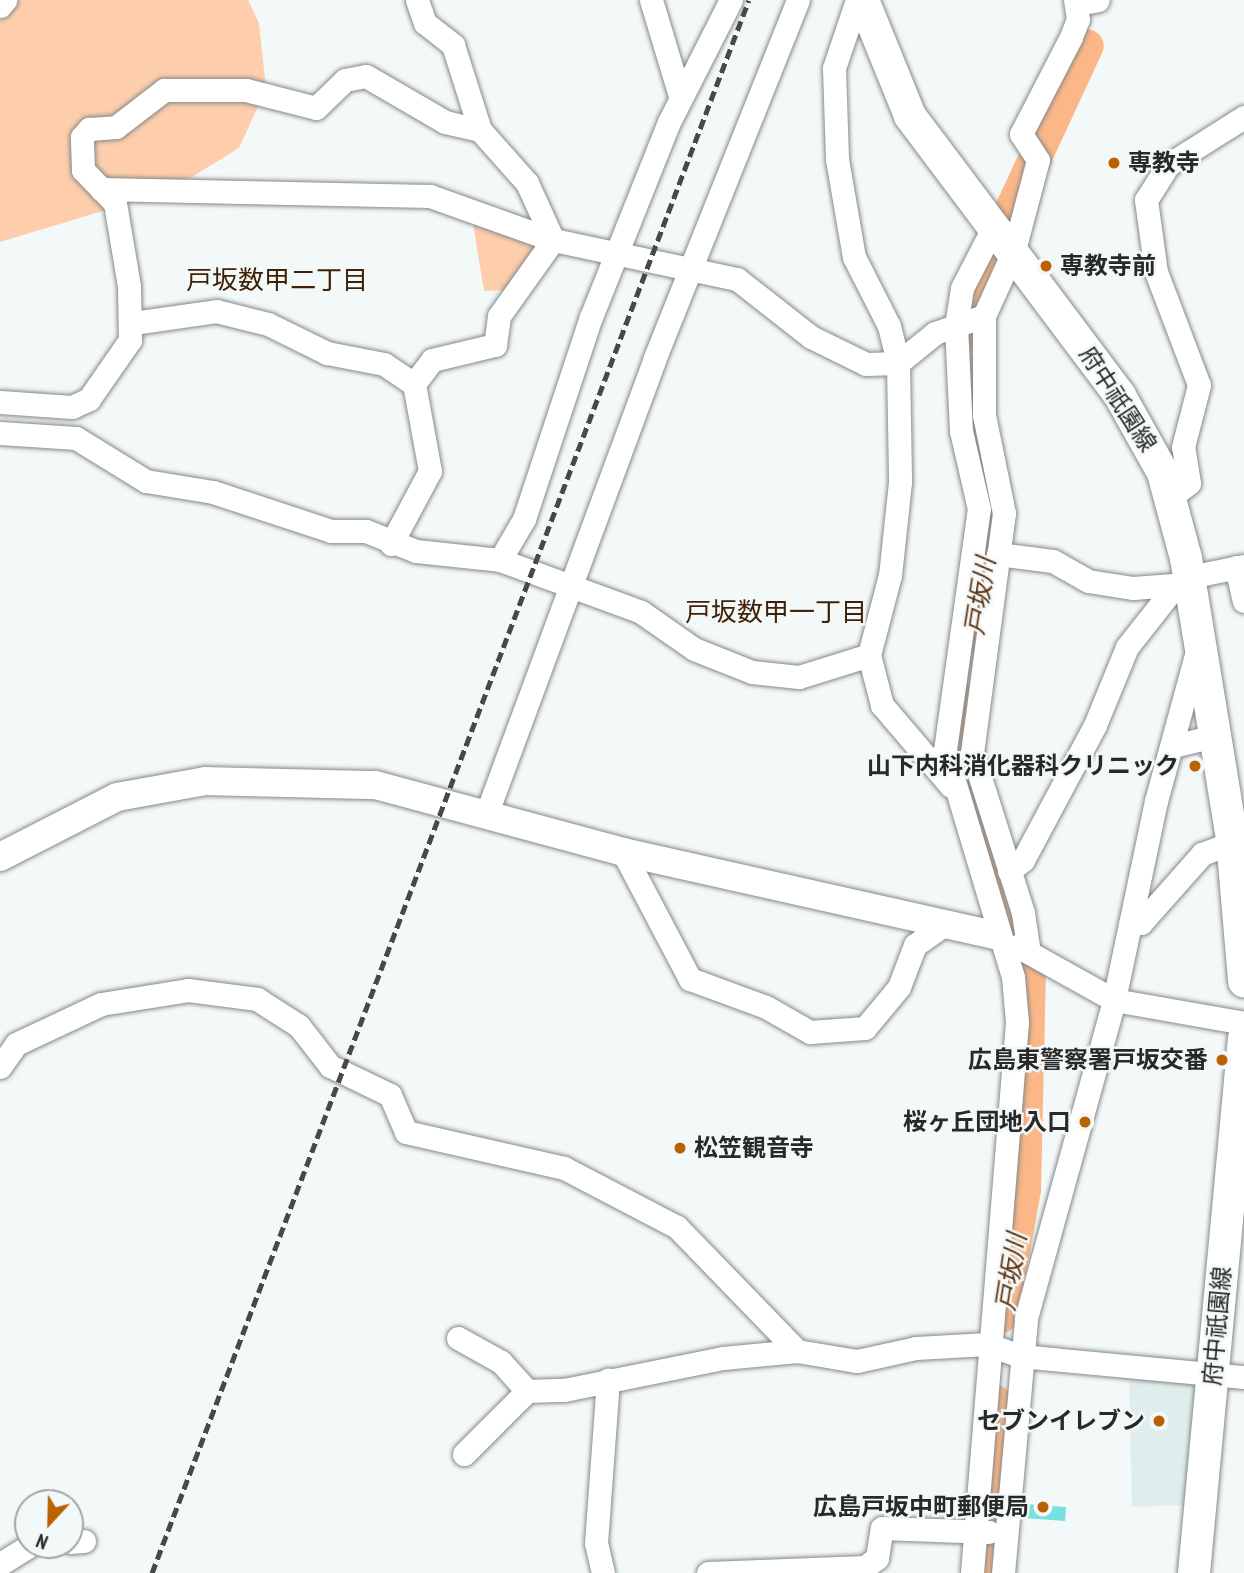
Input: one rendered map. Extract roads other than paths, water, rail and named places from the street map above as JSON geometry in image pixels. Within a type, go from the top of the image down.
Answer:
[{"type":"main road","name":"府中祇園線","points":[[863,0],[910,116],[1014,250],[1144,433],[1172,496],[1185,582],[1238,839],[1244,981]]},
{"type":"main road","name":"府中祇園線","points":[[1194,1573],[1244,1038]]},
{"type":"street","points":[[0,6],[5,0]]},
{"type":"street","points":[[417,0],[425,23],[453,45],[480,130],[527,183],[553,240]]},
{"type":"street","points":[[651,0],[680,96]]},
{"type":"street","points":[[500,560],[524,519],[617,253],[680,96],[731,0]]},
{"type":"street","points":[[486,814],[797,0]]},
{"type":"street","points":[[857,0],[834,68],[837,159],[854,257],[889,326],[898,363],[898,495],[890,575],[869,655],[882,705],[953,789]]},
{"type":"street","points":[[1029,953],[1009,871],[972,752],[1004,493],[984,415],[984,316],[1014,250],[1038,160],[1021,134],[1071,37],[1084,1]]},
{"type":"street","points":[[0,402],[72,407],[89,400],[120,360],[133,323],[115,203],[83,170],[82,137],[89,129],[116,127],[164,90],[246,90],[316,108],[345,80],[366,76],[445,122],[480,130]]},
{"type":"street","points":[[1172,496],[1189,483],[1183,447],[1199,385],[1156,272],[1146,200],[1168,165],[1244,117]]},
{"type":"street","points":[[101,189],[430,197],[553,240],[737,279],[811,337],[866,364],[898,363],[935,333],[984,316]]},
{"type":"street","points":[[994,226],[962,288],[956,326],[961,431],[979,509],[946,750],[953,789],[1013,977],[1017,1022],[1006,1103],[1007,1184],[1002,1350],[991,1532],[1003,1573]]},
{"type":"street","points":[[414,384],[432,360],[495,345],[499,316],[553,240]]},
{"type":"street","points":[[133,323],[216,311],[268,324],[327,353],[384,363],[414,384],[430,471],[391,544]]},
{"type":"street","points":[[0,433],[76,438],[146,481],[213,492],[331,531],[366,531],[391,544],[500,560],[642,612],[694,649],[752,672],[799,677],[869,655]]},
{"type":"street","points":[[998,554],[1053,561],[1088,582],[1133,588],[1185,582],[1240,567],[1244,601]]},
{"type":"street","points":[[1009,871],[1023,860],[1069,774],[1127,647],[1185,582]]},
{"type":"street","points":[[972,1573],[991,1532],[1002,1350],[1114,1000],[1172,746],[1199,645]]},
{"type":"street","points":[[1172,746],[1215,736]]},
{"type":"street","points":[[0,857],[117,797],[206,781],[375,785],[623,852],[999,936],[1114,1000],[1244,1023]]},
{"type":"street","points":[[1130,924],[1141,923],[1202,854],[1238,839]]},
{"type":"street","points":[[623,852],[690,979],[766,1007],[810,1032],[864,1028],[899,987],[915,945],[945,924]]},
{"type":"street","points":[[0,1067],[16,1044],[101,1004],[188,990],[257,999],[299,1026],[330,1066],[390,1095],[406,1132],[564,1168],[677,1227],[797,1351]]},
{"type":"street","points":[[458,1338],[501,1362],[527,1391]]},
{"type":"street","points":[[464,1454],[527,1391],[797,1351],[857,1361],[916,1349],[1002,1350],[1244,1377]]},
{"type":"street","points":[[603,1573],[596,1543],[608,1379]]},
{"type":"street","points":[[708,1573],[865,1567],[877,1558],[882,1528],[991,1532]]},
{"type":"waterway","name":"戸坂川","points":[[1008,215],[1087,45]]},
{"type":"waterway","name":"戸坂川","points":[[973,333],[992,265]]},
{"type":"waterway","name":"戸坂川","points":[[971,636],[994,508],[988,483]]},
{"type":"waterway","name":"戸坂川","points":[[962,700],[957,739],[962,793],[1015,921]]},
{"type":"waterway","name":"戸坂川","points":[[1001,1316],[1024,1189],[1029,970]]},
{"type":"waterway","name":"戸坂川","points":[[987,1573],[995,1401]]},
{"type":"railway","points":[[152,1573],[749,0]]},
{"type":"place","name":"専教寺","points":[[1114,163]]},
{"type":"place","name":"専教寺前","points":[[1046,266]]},
{"type":"place","name":"山下内科消化器科クリニック","points":[[1195,766]]},
{"type":"place","name":"広島東警察署戸坂交番","points":[[1222,1060]]},
{"type":"place","name":"桜ヶ丘団地入口","points":[[1085,1122]]},
{"type":"place","name":"松笠観音寺","points":[[680,1148]]},
{"type":"place","name":"セブンイレブン","points":[[1159,1421]]},
{"type":"place","name":"広島戸坂中町郵便局","points":[[1043,1507]]},
{"type":"district","name":"戸坂数甲二丁目","points":[[277,280]]},
{"type":"district","name":"戸坂数甲一丁目","points":[[776,612]]}]
